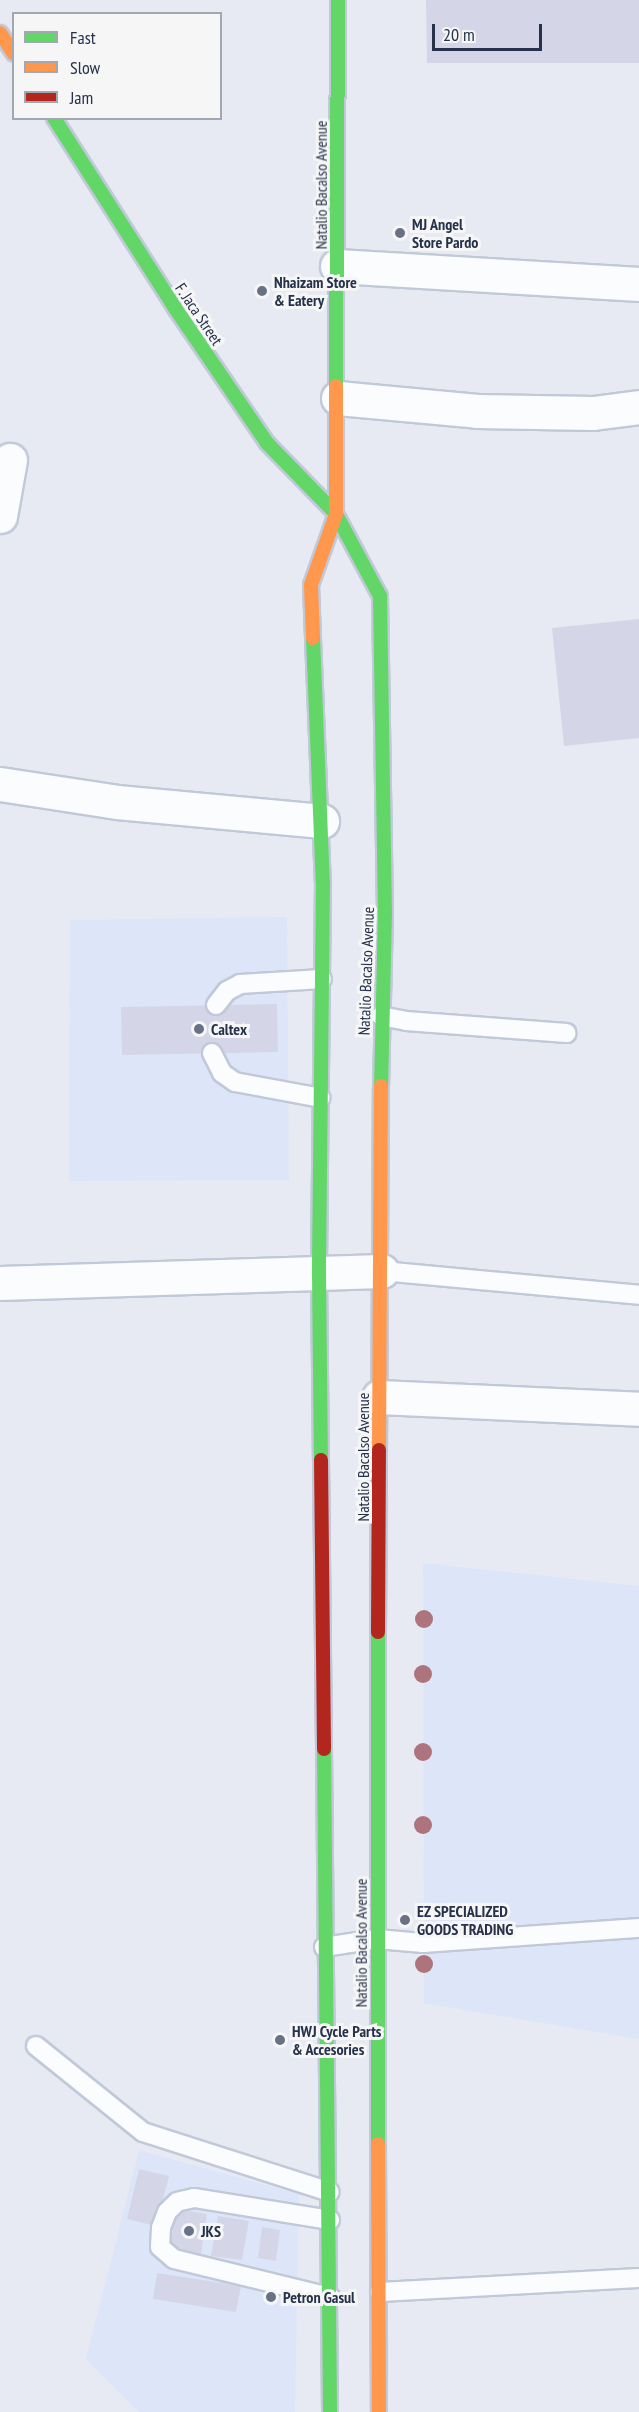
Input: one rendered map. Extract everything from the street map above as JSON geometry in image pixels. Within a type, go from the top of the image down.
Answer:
[{"type":"main road","name":"Natalio Bacalso Avenue","points":[[330,2412],[330,2192],[324,1947],[319,1275],[322,821],[311,585],[336,514],[338,0]]},
{"type":"main road","points":[[0,33],[12,51]]},
{"type":"main road","name":"F. Jaca Street","points":[[55,120],[175,308],[267,443],[336,514]]},
{"type":"main road","name":"Natalio Bacalso Avenue","points":[[336,514],[380,596],[385,912],[381,1016],[382,1271],[379,1397],[377,1939],[379,2412]]},
{"type":"street","points":[[337,266],[639,284]]},
{"type":"street","points":[[338,398],[477,411],[593,413],[639,407]]},
{"type":"street","points":[[0,516],[10,460]]},
{"type":"street","points":[[0,784],[117,802],[322,821]]},
{"type":"street","points":[[0,1282],[319,1275],[382,1271]]},
{"type":"street","points":[[379,1397],[639,1409]]},
{"type":"lane","points":[[216,1005],[227,991],[240,984],[322,979]]},
{"type":"lane","points":[[381,1016],[406,1021],[567,1033]]},
{"type":"lane","points":[[212,1053],[222,1073],[235,1082],[321,1098]]},
{"type":"lane","points":[[382,1271],[639,1295]]},
{"type":"lane","points":[[324,1947],[377,1939],[423,1943],[638,1929]]},
{"type":"lane","points":[[36,2046],[143,2132],[330,2192]]},
{"type":"lane","points":[[330,2220],[194,2198],[177,2202],[167,2212],[160,2228],[160,2247],[174,2259],[330,2297]]},
{"type":"lane","points":[[380,2292],[639,2278]]},
{"type":"shaded area","points":[[287,917],[289,1180],[69,1181],[70,920]]},
{"type":"shaded area","points":[[423,1563],[639,1586],[639,2039],[424,2003]]},
{"type":"shaded area","points":[[139,2150],[299,2194],[295,2412],[139,2412],[86,2359]]},
{"type":"building","points":[[426,0],[639,0],[639,63],[427,63]]},
{"type":"building","points":[[639,619],[639,738],[564,746],[552,628]]},
{"type":"building","name":"Caltex","points":[[277,1004],[278,1052],[122,1055],[121,1007]]},
{"type":"building","points":[[139,2169],[169,2176],[156,2226],[127,2219]]},
{"type":"building","name":"JKS","points":[[176,2209],[207,2214],[201,2254],[170,2248]]},
{"type":"building","name":"JKS","points":[[218,2216],[249,2221],[242,2260],[211,2256]]},
{"type":"building","name":"JKS","points":[[262,2227],[280,2230],[276,2261],[258,2258]]},
{"type":"building","points":[[157,2273],[241,2286],[236,2312],[153,2299]]},
{"type":"traffic: fast","points":[[336,386],[338,0]]},
{"type":"traffic: fast","points":[[55,120],[175,308],[267,443],[336,514]]},
{"type":"traffic: fast","points":[[336,514],[380,596],[385,912],[381,1086]]},
{"type":"traffic: fast","points":[[313,638],[323,882],[319,1275],[321,1460]]},
{"type":"traffic: fast","points":[[378,1632],[378,2144]]},
{"type":"traffic: fast","points":[[324,1749],[330,2412]]},
{"type":"traffic: slow","points":[[0,33],[12,51]]},
{"type":"traffic: slow","points":[[313,638],[311,585],[336,514],[336,386]]},
{"type":"traffic: slow","points":[[379,1450],[381,1086]]},
{"type":"traffic: slow","points":[[378,2144],[379,2412]]},
{"type":"traffic: jam","points":[[378,1632],[379,1450]]},
{"type":"traffic: jam","points":[[321,1460],[324,1749]]},
{"type":"place","name":"MJ Angel Store Pardo","points":[[400,233]]},
{"type":"place","name":"Nhaizam Store & Eatery","points":[[262,291]]},
{"type":"place","name":"Caltex","points":[[199,1029]]},
{"type":"place","name":"EZ SPECIALIZED GOODS TRADING","points":[[405,1920]]},
{"type":"place","name":"HWJ Cycle Parts & Accesories","points":[[280,2040]]},
{"type":"place","name":"JKS","points":[[189,2231]]},
{"type":"place","name":"Petron Gasul","points":[[271,2297]]}]
